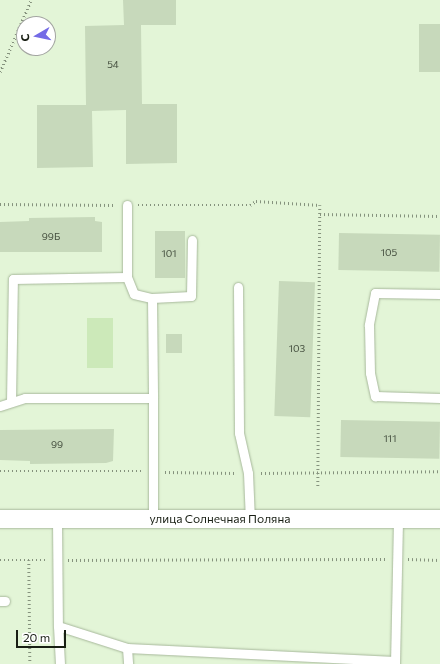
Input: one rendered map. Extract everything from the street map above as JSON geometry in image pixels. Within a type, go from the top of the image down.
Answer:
[{"type":"street","name":"улица Солнечная Поляна","points":[[0,519],[440,519]]},
{"type":"lane","points":[[127,205],[127,277],[134,294],[152,298],[191,296],[192,240]]},
{"type":"lane","points":[[11,402],[13,279],[127,277]]},
{"type":"lane","points":[[238,287],[239,433],[248,473],[250,520]]},
{"type":"lane","points":[[440,294],[376,293],[369,325],[370,372],[374,396],[440,398]]},
{"type":"lane","points":[[152,298],[153,519]]},
{"type":"lane","points":[[0,406],[25,398],[153,398]]},
{"type":"lane","points":[[57,519],[58,626],[60,664]]},
{"type":"lane","points":[[58,626],[127,648],[395,662],[398,519]]},
{"type":"lane","points":[[127,648],[128,664]]},
{"type":"path","points":[[0,72],[31,0]]},
{"type":"path","points":[[0,204],[250,205],[256,201],[320,205],[318,487]]},
{"type":"path","points":[[320,214],[440,216]]},
{"type":"path","points":[[0,471],[248,473],[318,471],[440,471]]},
{"type":"path","points":[[0,560],[440,560]]},
{"type":"path","points":[[29,560],[30,664]]},
{"type":"green space","points":[[87,318],[113,318],[113,368],[87,368]]},
{"type":"building","points":[[123,0],[176,0],[176,25],[141,25],[142,104],[177,104],[177,163],[126,164],[126,110],[92,111],[93,167],[37,168],[37,105],[86,105],[85,26],[124,25]]},
{"type":"building","points":[[419,24],[440,24],[440,72],[419,72]]},
{"type":"building","points":[[95,217],[95,221],[102,222],[102,252],[0,252],[0,222],[29,221],[29,218]]},
{"type":"building","points":[[155,231],[185,231],[185,278],[155,278]]},
{"type":"building","points":[[339,233],[440,235],[439,272],[338,270]]},
{"type":"building","points":[[279,281],[315,282],[310,417],[274,416]]},
{"type":"building","points":[[166,334],[182,334],[182,353],[166,353]]},
{"type":"building","points":[[341,420],[440,422],[439,459],[340,457]]},
{"type":"building","points":[[114,429],[113,461],[106,463],[30,464],[30,461],[0,460],[0,430]]}]
